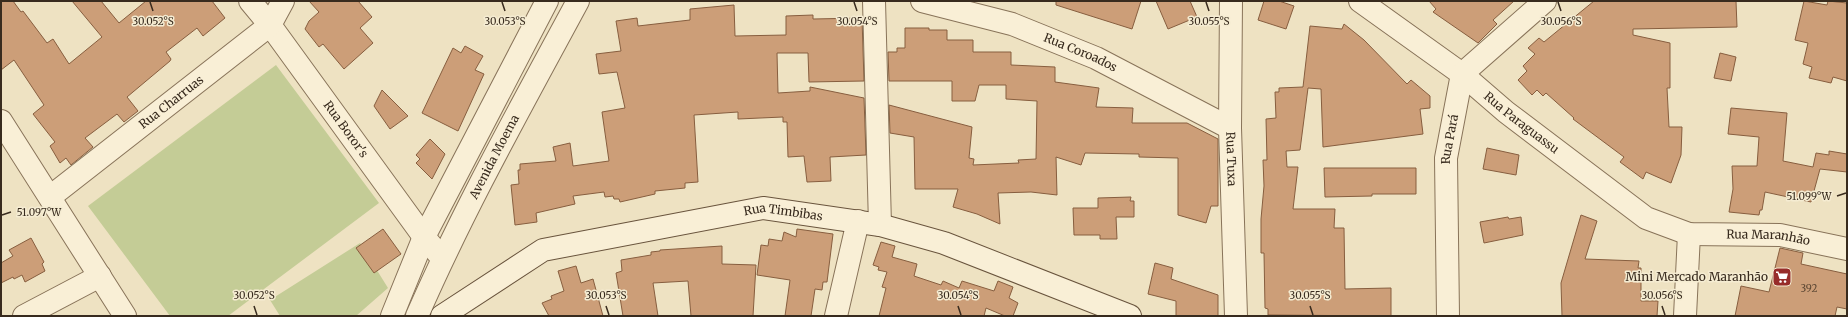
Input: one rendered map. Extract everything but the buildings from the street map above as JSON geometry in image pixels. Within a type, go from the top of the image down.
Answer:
[{"type":"street","name":"Rua Boror's","points":[[250,1],[270,25],[424,237],[442,258]]},
{"type":"street","name":"Rua Charruas","points":[[50,196],[270,25],[283,1]]},
{"type":"street","points":[[392,316],[424,237],[547,1]]},
{"type":"street","name":"Avenida Moema","points":[[417,316],[442,258],[578,1]]},
{"type":"street","points":[[874,1],[880,225]]},
{"type":"street","name":"Rua Coroados","points":[[922,1],[1012,24],[1096,58],[1230,128]]},
{"type":"street","name":"Rua Tuxa","points":[[1231,1],[1230,128],[1236,316]]},
{"type":"street","name":"Rua Paraguassu","points":[[1360,1],[1462,74],[1506,112],[1646,218],[1689,234]]},
{"type":"street","points":[[1462,74],[1545,1]]},
{"type":"street","name":"Rua Pará","points":[[1448,316],[1446,158],[1462,74]]},
{"type":"street","points":[[1,120],[125,316]]},
{"type":"street","name":"Rua Timbibas","points":[[442,316],[543,250],[763,208],[880,225],[944,243],[1130,316]]},
{"type":"street","points":[[836,316],[858,221]]},
{"type":"street","points":[[1684,316],[1689,234]]},
{"type":"street","name":"Rua Maranhão","points":[[1689,234],[1780,235],[1847,249]]},
{"type":"street","points":[[24,316],[100,276]]},
{"type":"green space","points":[[276,65],[379,203],[228,316],[170,316],[88,206]]},
{"type":"green space","points":[[360,243],[388,288],[356,316],[280,316],[270,300]]},
{"type":"place","name":"Mini Mercado Maranhão","points":[[1782,277]]}]
